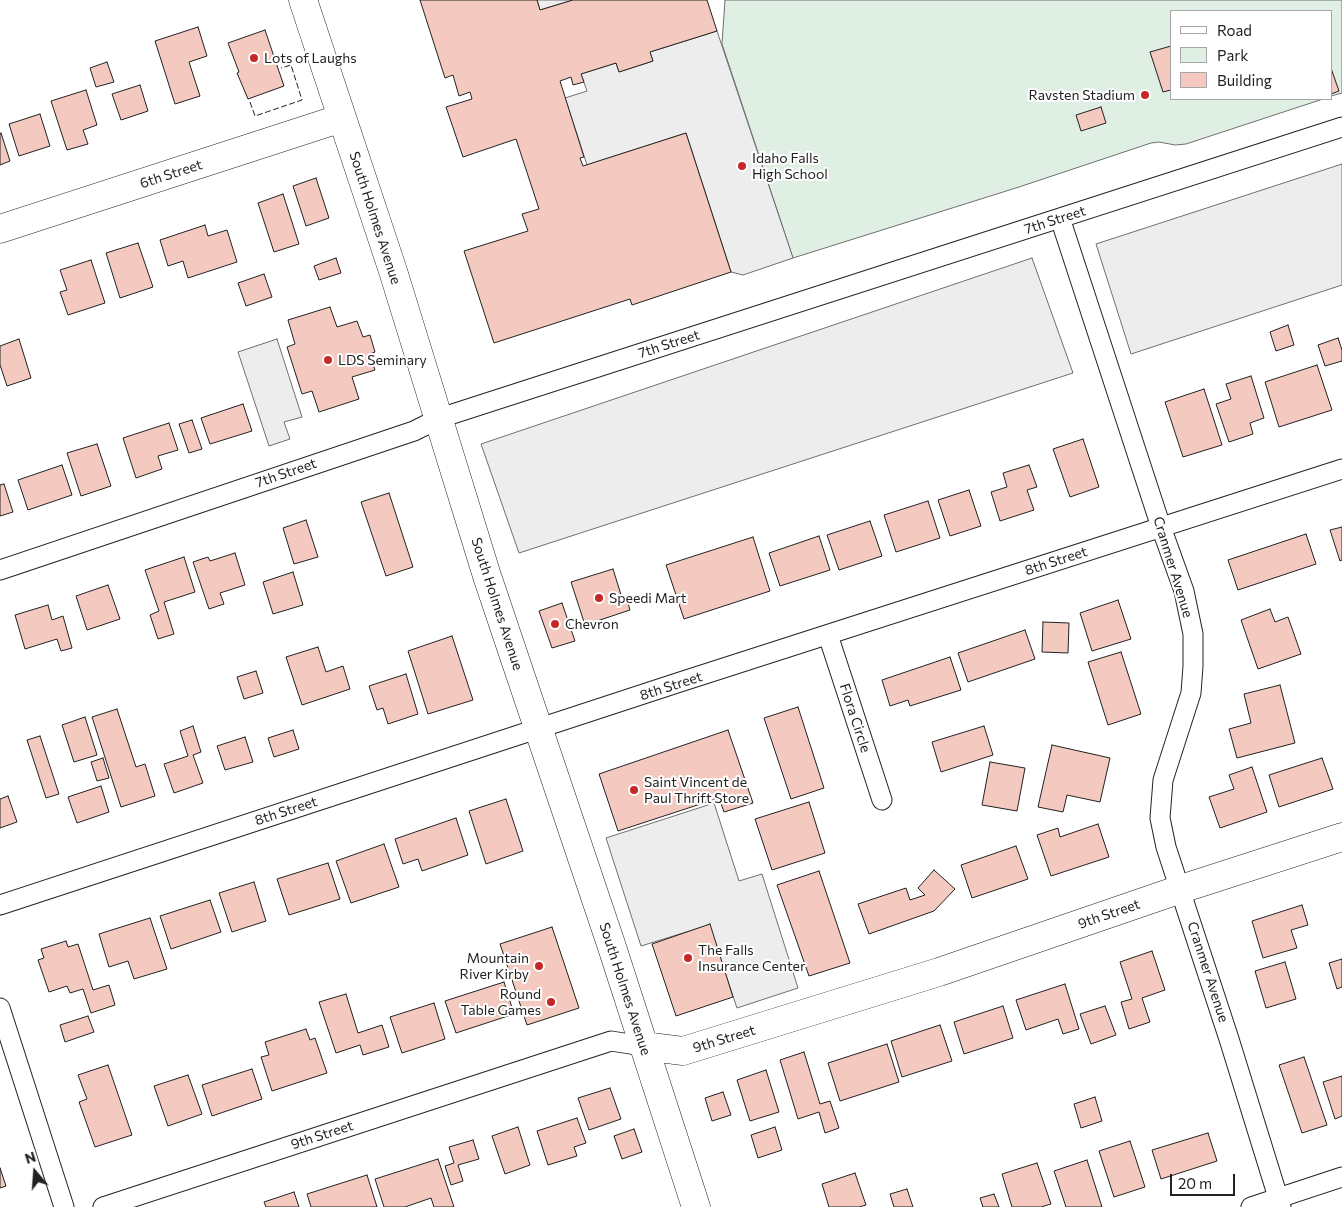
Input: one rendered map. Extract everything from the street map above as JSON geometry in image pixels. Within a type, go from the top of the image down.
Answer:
[{"type":"main road","name":"South Holmes Avenue","points":[[303,0],[440,418],[487,576],[611,944],[696,1207]]},
{"type":"main road","name":"6th Street","points":[[0,229],[342,118]]},
{"type":"main road","name":"9th Street","points":[[643,1046],[683,1051],[939,972],[1181,889],[1342,837]]},
{"type":"street","name":"7th Street","points":[[0,570],[414,431],[440,418],[1342,127]]},
{"type":"street","name":"Cranmer Avenue","points":[[1060,218],[1184,592],[1193,634],[1191,693],[1163,780],[1160,818],[1166,847],[1229,1039],[1279,1203]]},
{"type":"street","name":"8th Street","points":[[0,905],[1342,469]]},
{"type":"street","name":"Flora Circle","points":[[828,635],[882,800]]},
{"type":"street","points":[[0,1008],[64,1207]]},
{"type":"street","name":"9th Street","points":[[103,1207],[611,1041],[643,1046]]},
{"type":"street","points":[[1251,1207],[1279,1203],[1342,1177]]},
{"type":"green space","points":[[725,0],[1342,0],[1342,93],[1332,96],[1332,10],[1170,10],[1170,100],[1320,100],[1186,144],[1151,143],[1019,187],[793,258],[722,44]]},
{"type":"shaded area","points":[[537,0],[573,0],[540,10]]},
{"type":"shaded area","points":[[717,31],[793,258],[743,275],[731,272],[686,133],[587,165],[565,98],[587,91],[581,74],[616,63],[619,72],[653,61],[650,52]]},
{"type":"shaded area","points":[[1342,164],[1342,285],[1131,354],[1096,244]]},
{"type":"shaded area","points":[[1032,258],[1073,373],[519,553],[481,444]]},
{"type":"shaded area","points":[[277,339],[302,417],[284,422],[290,439],[269,446],[238,352]]},
{"type":"shaded area","points":[[714,803],[739,881],[762,874],[798,988],[737,1008],[709,925],[641,946],[606,838]]},
{"type":"building","points":[[420,0],[537,0],[540,10],[573,0],[707,0],[717,31],[650,52],[653,61],[619,72],[616,63],[581,74],[584,82],[573,85],[571,77],[560,81],[584,157],[580,158],[583,166],[686,133],[731,272],[632,305],[630,299],[494,343],[464,251],[528,231],[522,214],[539,209],[516,139],[463,157],[446,107],[472,99],[470,92],[459,96],[453,75],[445,78]]},
{"type":"building","points":[[198,27],[207,56],[189,62],[200,96],[175,104],[155,41]]},
{"type":"building","name":"Lots of Laughs","points":[[265,30],[284,86],[248,99],[237,73],[239,72],[228,43]]},
{"type":"building","points":[[1170,46],[1170,90],[1163,92],[1150,52]]},
{"type":"building","points":[[107,62],[114,82],[96,87],[90,68]]},
{"type":"building","points":[[1332,71],[1339,91],[1332,94]]},
{"type":"building","points":[[140,85],[148,111],[121,120],[112,94]]},
{"type":"building","points":[[86,90],[97,125],[83,130],[88,144],[67,150],[51,101]]},
{"type":"building","points":[[1101,107],[1106,123],[1081,131],[1076,115]]},
{"type":"building","points":[[40,114],[50,146],[19,156],[9,124]]},
{"type":"building","points":[[0,134],[10,161],[0,165]]},
{"type":"building","points":[[316,178],[329,218],[306,226],[293,186]]},
{"type":"building","points":[[283,194],[299,244],[274,252],[258,203]]},
{"type":"building","points":[[205,225],[208,236],[227,230],[237,262],[188,278],[183,261],[168,266],[160,240]]},
{"type":"building","points":[[138,243],[153,287],[120,298],[106,253]]},
{"type":"building","points":[[336,258],[341,273],[319,280],[314,266]]},
{"type":"building","points":[[91,260],[105,303],[68,315],[60,292],[67,290],[60,270]]},
{"type":"building","points":[[264,274],[272,297],[246,306],[238,283]]},
{"type":"building","points":[[330,307],[337,327],[357,321],[363,337],[370,335],[375,352],[370,354],[375,370],[352,377],[359,399],[319,412],[312,391],[302,394],[287,347],[295,344],[288,320]]},
{"type":"building","points":[[1288,325],[1294,345],[1276,351],[1270,332]]},
{"type":"building","points":[[1338,338],[1342,350],[1342,361],[1325,366],[1318,345]]},
{"type":"building","points":[[19,339],[31,378],[7,386],[0,365],[0,346]]},
{"type":"building","points":[[1317,365],[1332,410],[1279,427],[1265,382]]},
{"type":"building","points":[[1251,376],[1264,418],[1250,423],[1253,434],[1229,442],[1216,404],[1231,399],[1226,384]]},
{"type":"building","points":[[1204,389],[1222,445],[1183,457],[1165,402]]},
{"type":"building","points":[[243,404],[252,431],[210,444],[201,418]]},
{"type":"building","points":[[192,420],[202,449],[189,453],[179,424]]},
{"type":"building","points":[[169,423],[178,450],[158,456],[162,469],[136,478],[123,438]]},
{"type":"building","points":[[1083,439],[1099,487],[1070,497],[1053,449]]},
{"type":"building","points":[[97,444],[111,486],[81,496],[67,453]]},
{"type":"building","points":[[62,465],[72,495],[28,510],[18,480]]},
{"type":"building","points":[[1029,465],[1037,487],[1027,490],[1034,510],[1000,521],[991,492],[1007,487],[1003,473]]},
{"type":"building","points":[[4,484],[13,512],[0,516],[0,485]]},
{"type":"building","points":[[969,490],[981,526],[950,536],[938,500]]},
{"type":"building","points":[[389,493],[413,567],[386,576],[361,502]]},
{"type":"building","points":[[928,501],[940,538],[896,552],[884,515]]},
{"type":"building","points":[[306,520],[318,557],[294,564],[283,528]]},
{"type":"building","points":[[870,521],[882,556],[839,570],[827,535]]},
{"type":"building","points":[[1342,527],[1342,560],[1340,561],[1330,530]]},
{"type":"building","points":[[1306,534],[1316,564],[1238,590],[1228,560]]},
{"type":"building","points":[[819,536],[830,570],[780,586],[769,553]]},
{"type":"building","points":[[753,537],[770,591],[684,619],[666,565]]},
{"type":"building","points":[[235,553],[245,585],[220,593],[224,604],[209,609],[193,562],[208,557],[210,561]]},
{"type":"building","points":[[184,557],[195,592],[164,602],[174,634],[158,639],[150,615],[159,611],[145,570]]},
{"type":"building","name":"Speedi Mart","points":[[613,569],[622,598],[626,597],[630,610],[585,625],[571,582]]},
{"type":"building","points":[[293,572],[303,605],[273,614],[263,582]]},
{"type":"building","points":[[108,585],[120,619],[87,630],[76,596]]},
{"type":"building","points":[[1118,600],[1131,639],[1092,651],[1080,613]]},
{"type":"building","points":[[562,603],[575,641],[552,648],[539,611]]},
{"type":"building","points":[[48,605],[52,620],[63,616],[72,648],[61,651],[57,639],[25,649],[15,615]]},
{"type":"building","points":[[1270,609],[1275,622],[1288,617],[1301,654],[1258,669],[1241,620]]},
{"type":"building","points":[[1043,622],[1069,623],[1068,653],[1042,652]]},
{"type":"building","points":[[1025,630],[1035,659],[968,682],[958,653]]},
{"type":"building","points":[[452,636],[473,700],[428,714],[408,651]]},
{"type":"building","points":[[318,647],[326,672],[343,666],[350,689],[302,705],[286,657]]},
{"type":"building","points":[[1121,652],[1141,714],[1108,725],[1088,662]]},
{"type":"building","points":[[950,657],[961,690],[910,706],[908,700],[890,706],[882,680]]},
{"type":"building","points":[[256,671],[263,693],[244,699],[237,677]]},
{"type":"building","points":[[406,674],[418,714],[388,724],[383,708],[377,710],[369,686]]},
{"type":"building","points":[[1280,685],[1295,743],[1237,758],[1229,729],[1251,723],[1244,694]]},
{"type":"building","points":[[798,707],[824,788],[791,799],[764,718]]},
{"type":"building","points":[[117,709],[136,767],[145,764],[155,796],[121,807],[92,717]]},
{"type":"building","points":[[85,717],[97,755],[74,762],[62,725]]},
{"type":"building","points":[[193,726],[201,752],[193,755],[203,783],[174,793],[164,764],[188,756],[180,731]]},
{"type":"building","points":[[984,726],[993,755],[941,772],[932,742]]},
{"type":"building","points":[[293,730],[299,749],[274,757],[268,738]]},
{"type":"building","points":[[728,730],[753,803],[724,812],[719,798],[618,831],[599,774]]},
{"type":"building","points":[[40,736],[59,794],[46,798],[27,740]]},
{"type":"building","points":[[245,737],[253,762],[225,770],[217,746]]},
{"type":"building","points":[[1052,745],[1110,758],[1100,802],[1067,795],[1063,812],[1038,807]]},
{"type":"building","points":[[103,758],[109,778],[97,781],[91,762]]},
{"type":"building","points":[[1322,758],[1333,789],[1279,807],[1269,775]]},
{"type":"building","points":[[990,762],[1025,768],[1017,811],[982,805]]},
{"type":"building","points":[[1252,767],[1267,812],[1220,828],[1209,797],[1234,789],[1229,775]]},
{"type":"building","points":[[101,786],[109,812],[77,823],[68,797]]},
{"type":"building","points":[[8,796],[17,822],[0,828],[0,799]]},
{"type":"building","points":[[506,799],[523,851],[486,864],[469,811]]},
{"type":"building","points":[[809,802],[825,853],[772,870],[755,819]]},
{"type":"building","points":[[456,818],[468,855],[422,871],[418,859],[403,864],[395,839]]},
{"type":"building","points":[[1098,824],[1109,857],[1051,876],[1037,835],[1058,828],[1060,837]]},
{"type":"building","points":[[384,844],[399,887],[351,903],[336,861]]},
{"type":"building","points":[[1016,846],[1028,879],[972,898],[961,865]]},
{"type":"building","points":[[328,863],[340,899],[289,915],[277,879]]},
{"type":"building","points":[[934,870],[955,889],[934,911],[869,934],[858,904],[906,888],[910,900],[925,895],[918,888]]},
{"type":"building","points":[[819,871],[850,963],[809,976],[777,885]]},
{"type":"building","points":[[254,882],[266,921],[232,932],[219,893]]},
{"type":"building","points":[[210,900],[221,932],[171,949],[160,916]]},
{"type":"building","points":[[1302,905],[1308,925],[1291,930],[1297,948],[1263,958],[1252,921]]},
{"type":"building","points":[[150,918],[167,969],[134,979],[128,961],[109,967],[99,934]]},
{"type":"building","points":[[710,924],[733,997],[676,1016],[652,944]]},
{"type":"building","points":[[552,927],[579,1008],[527,1025],[500,944]]},
{"type":"building","points":[[66,941],[68,947],[78,944],[93,990],[109,985],[115,1005],[91,1013],[83,989],[70,993],[67,986],[49,992],[38,960],[44,958],[41,949]]},
{"type":"building","points":[[1152,951],[1165,990],[1142,998],[1150,1022],[1129,1029],[1121,1002],[1132,999],[1120,962]]},
{"type":"building","points":[[1342,959],[1342,987],[1337,989],[1329,963]]},
{"type":"building","points":[[1285,962],[1296,999],[1266,1008],[1255,971]]},
{"type":"building","points":[[504,982],[514,1014],[456,1033],[445,1001]]},
{"type":"building","points":[[1065,984],[1079,1029],[1063,1034],[1058,1019],[1026,1030],[1016,1000]]},
{"type":"building","points":[[346,994],[358,1033],[382,1025],[389,1047],[363,1055],[360,1045],[336,1053],[319,1002]]},
{"type":"building","points":[[434,1003],[445,1039],[402,1053],[390,1017]]},
{"type":"building","points":[[1003,1006],[1013,1038],[964,1054],[954,1022]]},
{"type":"building","points":[[1105,1006],[1116,1035],[1091,1044],[1080,1014]]},
{"type":"building","points":[[88,1016],[94,1032],[65,1042],[60,1025]]},
{"type":"building","points":[[940,1025],[952,1061],[902,1077],[891,1041]]},
{"type":"building","points":[[306,1029],[310,1040],[315,1038],[327,1073],[272,1091],[261,1057],[269,1055],[265,1042]]},
{"type":"building","points":[[887,1044],[899,1082],[840,1101],[828,1063]]},
{"type":"building","points":[[804,1052],[820,1104],[830,1101],[839,1128],[825,1133],[819,1112],[798,1119],[780,1060]]},
{"type":"building","points":[[1304,1057],[1327,1125],[1302,1133],[1279,1065]]},
{"type":"building","points":[[108,1065],[132,1135],[95,1147],[79,1102],[87,1099],[78,1075]]},
{"type":"building","points":[[252,1069],[262,1099],[212,1116],[202,1085]]},
{"type":"building","points":[[766,1070],[779,1112],[750,1121],[737,1080]]},
{"type":"building","points":[[188,1075],[202,1114],[168,1126],[154,1086]]},
{"type":"building","points":[[1342,1076],[1342,1116],[1335,1119],[1323,1082]]},
{"type":"building","points":[[610,1088],[621,1119],[589,1130],[578,1098]]},
{"type":"building","points":[[723,1092],[731,1115],[712,1121],[705,1098]]},
{"type":"building","points":[[1095,1097],[1102,1121],[1081,1128],[1074,1104]]},
{"type":"building","points":[[577,1118],[586,1143],[574,1147],[577,1156],[548,1165],[537,1131]]},
{"type":"building","points":[[518,1127],[530,1165],[505,1174],[492,1136]]},
{"type":"building","points":[[775,1127],[782,1150],[758,1158],[751,1135]]},
{"type":"building","points":[[634,1129],[642,1152],[622,1159],[614,1136]]},
{"type":"building","points":[[1208,1133],[1217,1161],[1161,1179],[1152,1150]]},
{"type":"building","points":[[473,1140],[479,1159],[458,1165],[463,1181],[451,1185],[445,1166],[454,1163],[449,1147]]},
{"type":"building","points":[[1130,1141],[1145,1187],[1114,1197],[1099,1151]]},
{"type":"building","points":[[438,1159],[454,1207],[434,1207],[431,1198],[405,1207],[384,1207],[375,1179]]},
{"type":"building","points":[[1087,1160],[1102,1207],[1066,1207],[1054,1171]]},
{"type":"building","points":[[1037,1163],[1051,1204],[1041,1207],[1012,1207],[1002,1174]]},
{"type":"building","points":[[0,1168],[6,1186],[0,1188]]},
{"type":"building","points":[[855,1173],[866,1205],[859,1207],[829,1207],[822,1184]]},
{"type":"building","points":[[367,1175],[377,1207],[311,1207],[307,1194]]},
{"type":"building","points":[[907,1189],[913,1207],[894,1207],[890,1194]]},
{"type":"building","points":[[294,1192],[299,1207],[266,1207],[264,1202]]},
{"type":"building","points":[[994,1194],[999,1207],[983,1207],[980,1198]]},
{"type":"fence","points":[[250,102],[255,116],[302,100],[291,65],[281,68]]},
{"type":"place","name":"Lots of Laughs","points":[[254,58]]},
{"type":"place","name":"Ravsten Stadium","points":[[1145,95]]},
{"type":"place","name":"Idaho Falls High School","points":[[742,166]]},
{"type":"place","name":"LDS Seminary","points":[[328,360]]},
{"type":"place","name":"Speedi Mart","points":[[599,598]]},
{"type":"place","name":"Chevron","points":[[555,624]]},
{"type":"place","name":"Saint Vincent de Paul Thrift Store","points":[[634,790]]},
{"type":"place","name":"The Falls Insurance Center","points":[[688,958]]},
{"type":"place","name":"Mountain River Kirby","points":[[539,966]]},
{"type":"place","name":"Round Table Games","points":[[551,1002]]}]
